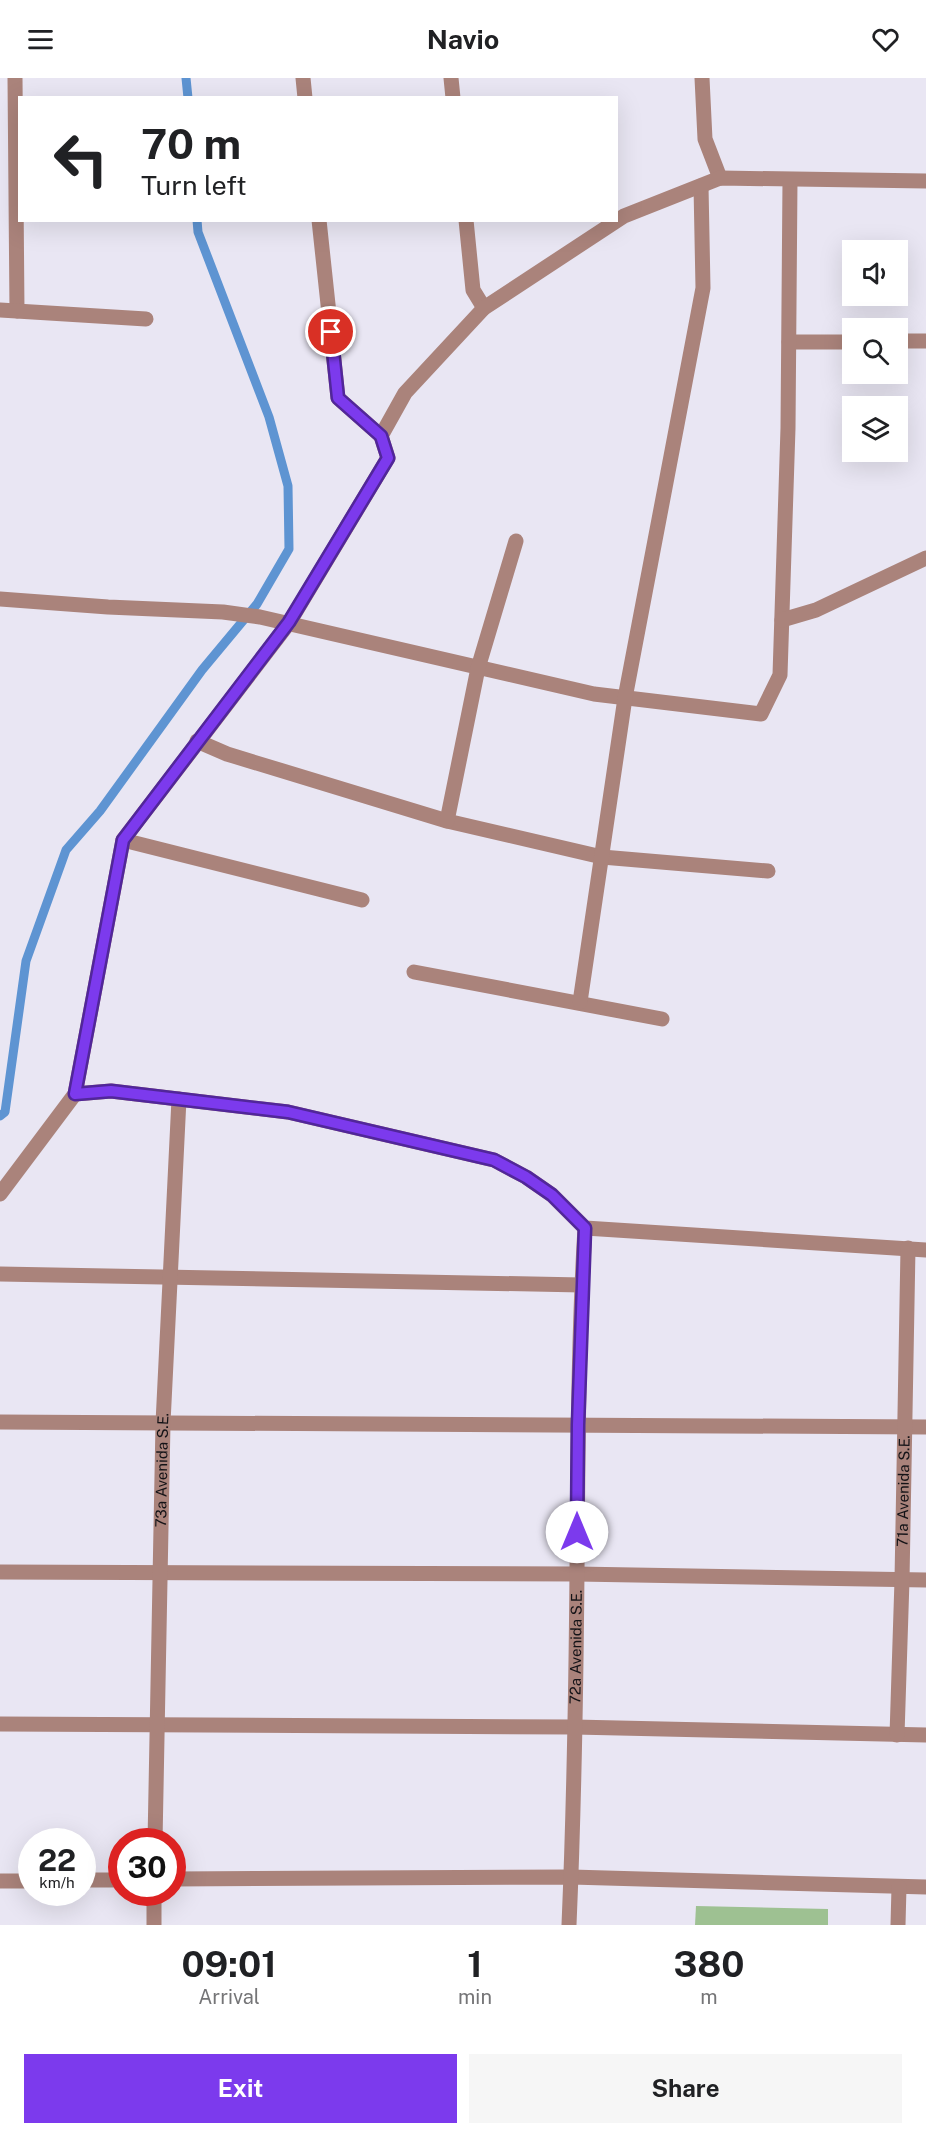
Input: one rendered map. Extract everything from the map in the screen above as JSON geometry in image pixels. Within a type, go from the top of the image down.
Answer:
[{"type":"street","points":[[15,78],[16,311]]},
{"type":"street","points":[[303,78],[305,96]]},
{"type":"street","points":[[451,78],[453,96]]},
{"type":"street","points":[[702,78],[705,139],[720,178]]},
{"type":"street","points":[[618,220],[720,178],[926,181]]},
{"type":"street","points":[[0,599],[223,612],[260,617],[594,694],[760,714],[780,675],[789,342],[790,180]]},
{"type":"street","points":[[580,1002],[625,698],[703,288],[701,186]]},
{"type":"street","points":[[0,1194],[75,1094],[123,840],[289,622],[388,458],[381,436],[338,398],[319,222]]},
{"type":"street","points":[[466,222],[473,290],[484,308]]},
{"type":"street","points":[[381,436],[405,393],[484,308],[615,222]]},
{"type":"street","points":[[0,310],[146,319]]},
{"type":"street","points":[[908,341],[926,341]]},
{"type":"street","points":[[789,342],[842,342]]},
{"type":"street","points":[[447,821],[478,668],[516,542]]},
{"type":"street","points":[[782,620],[816,610],[926,558]]},
{"type":"street","points":[[197,741],[227,754],[447,821],[602,857],[768,871]]},
{"type":"street","points":[[123,840],[362,900]]},
{"type":"street","points":[[414,972],[662,1019]]},
{"type":"street","points":[[75,1094],[111,1091],[288,1112],[494,1160],[526,1177],[552,1195],[585,1228],[926,1250]]},
{"type":"street","name":"73a Avenida S.E.","points":[[155,1828],[163,1423],[179,1099]]},
{"type":"street","name":"72a Avenida S.E.","points":[[569,1925],[578,1425],[585,1228]]},
{"type":"street","name":"71a Avenida S.E.","points":[[897,1735],[908,1248]]},
{"type":"street","points":[[0,1274],[582,1285]]},
{"type":"street","points":[[0,1422],[926,1427]]},
{"type":"street","points":[[0,1572],[577,1574],[926,1580]]},
{"type":"street","points":[[0,1724],[574,1727],[926,1735]]},
{"type":"street","points":[[186,1879],[571,1877],[926,1887]]},
{"type":"street","points":[[0,1881],[18,1881]]},
{"type":"street","points":[[898,1925],[899,1887]]},
{"type":"street","points":[[154,1906],[154,1925]]},
{"type":"green space","points":[[696,1906],[828,1909],[828,1925],[695,1925]]},
{"type":"waterway","points":[[186,78],[188,96]]},
{"type":"waterway","points":[[0,1116],[5,1112],[26,961],[66,850],[100,811],[202,670],[257,604],[289,549],[288,486],[269,417],[198,232],[197,222]]},
{"type":"route","points":[[331,332],[338,398],[381,436],[388,458],[289,622],[123,840],[75,1094],[111,1091],[288,1112],[494,1160],[526,1177],[552,1195],[585,1228],[578,1425],[577,1532]]}]
